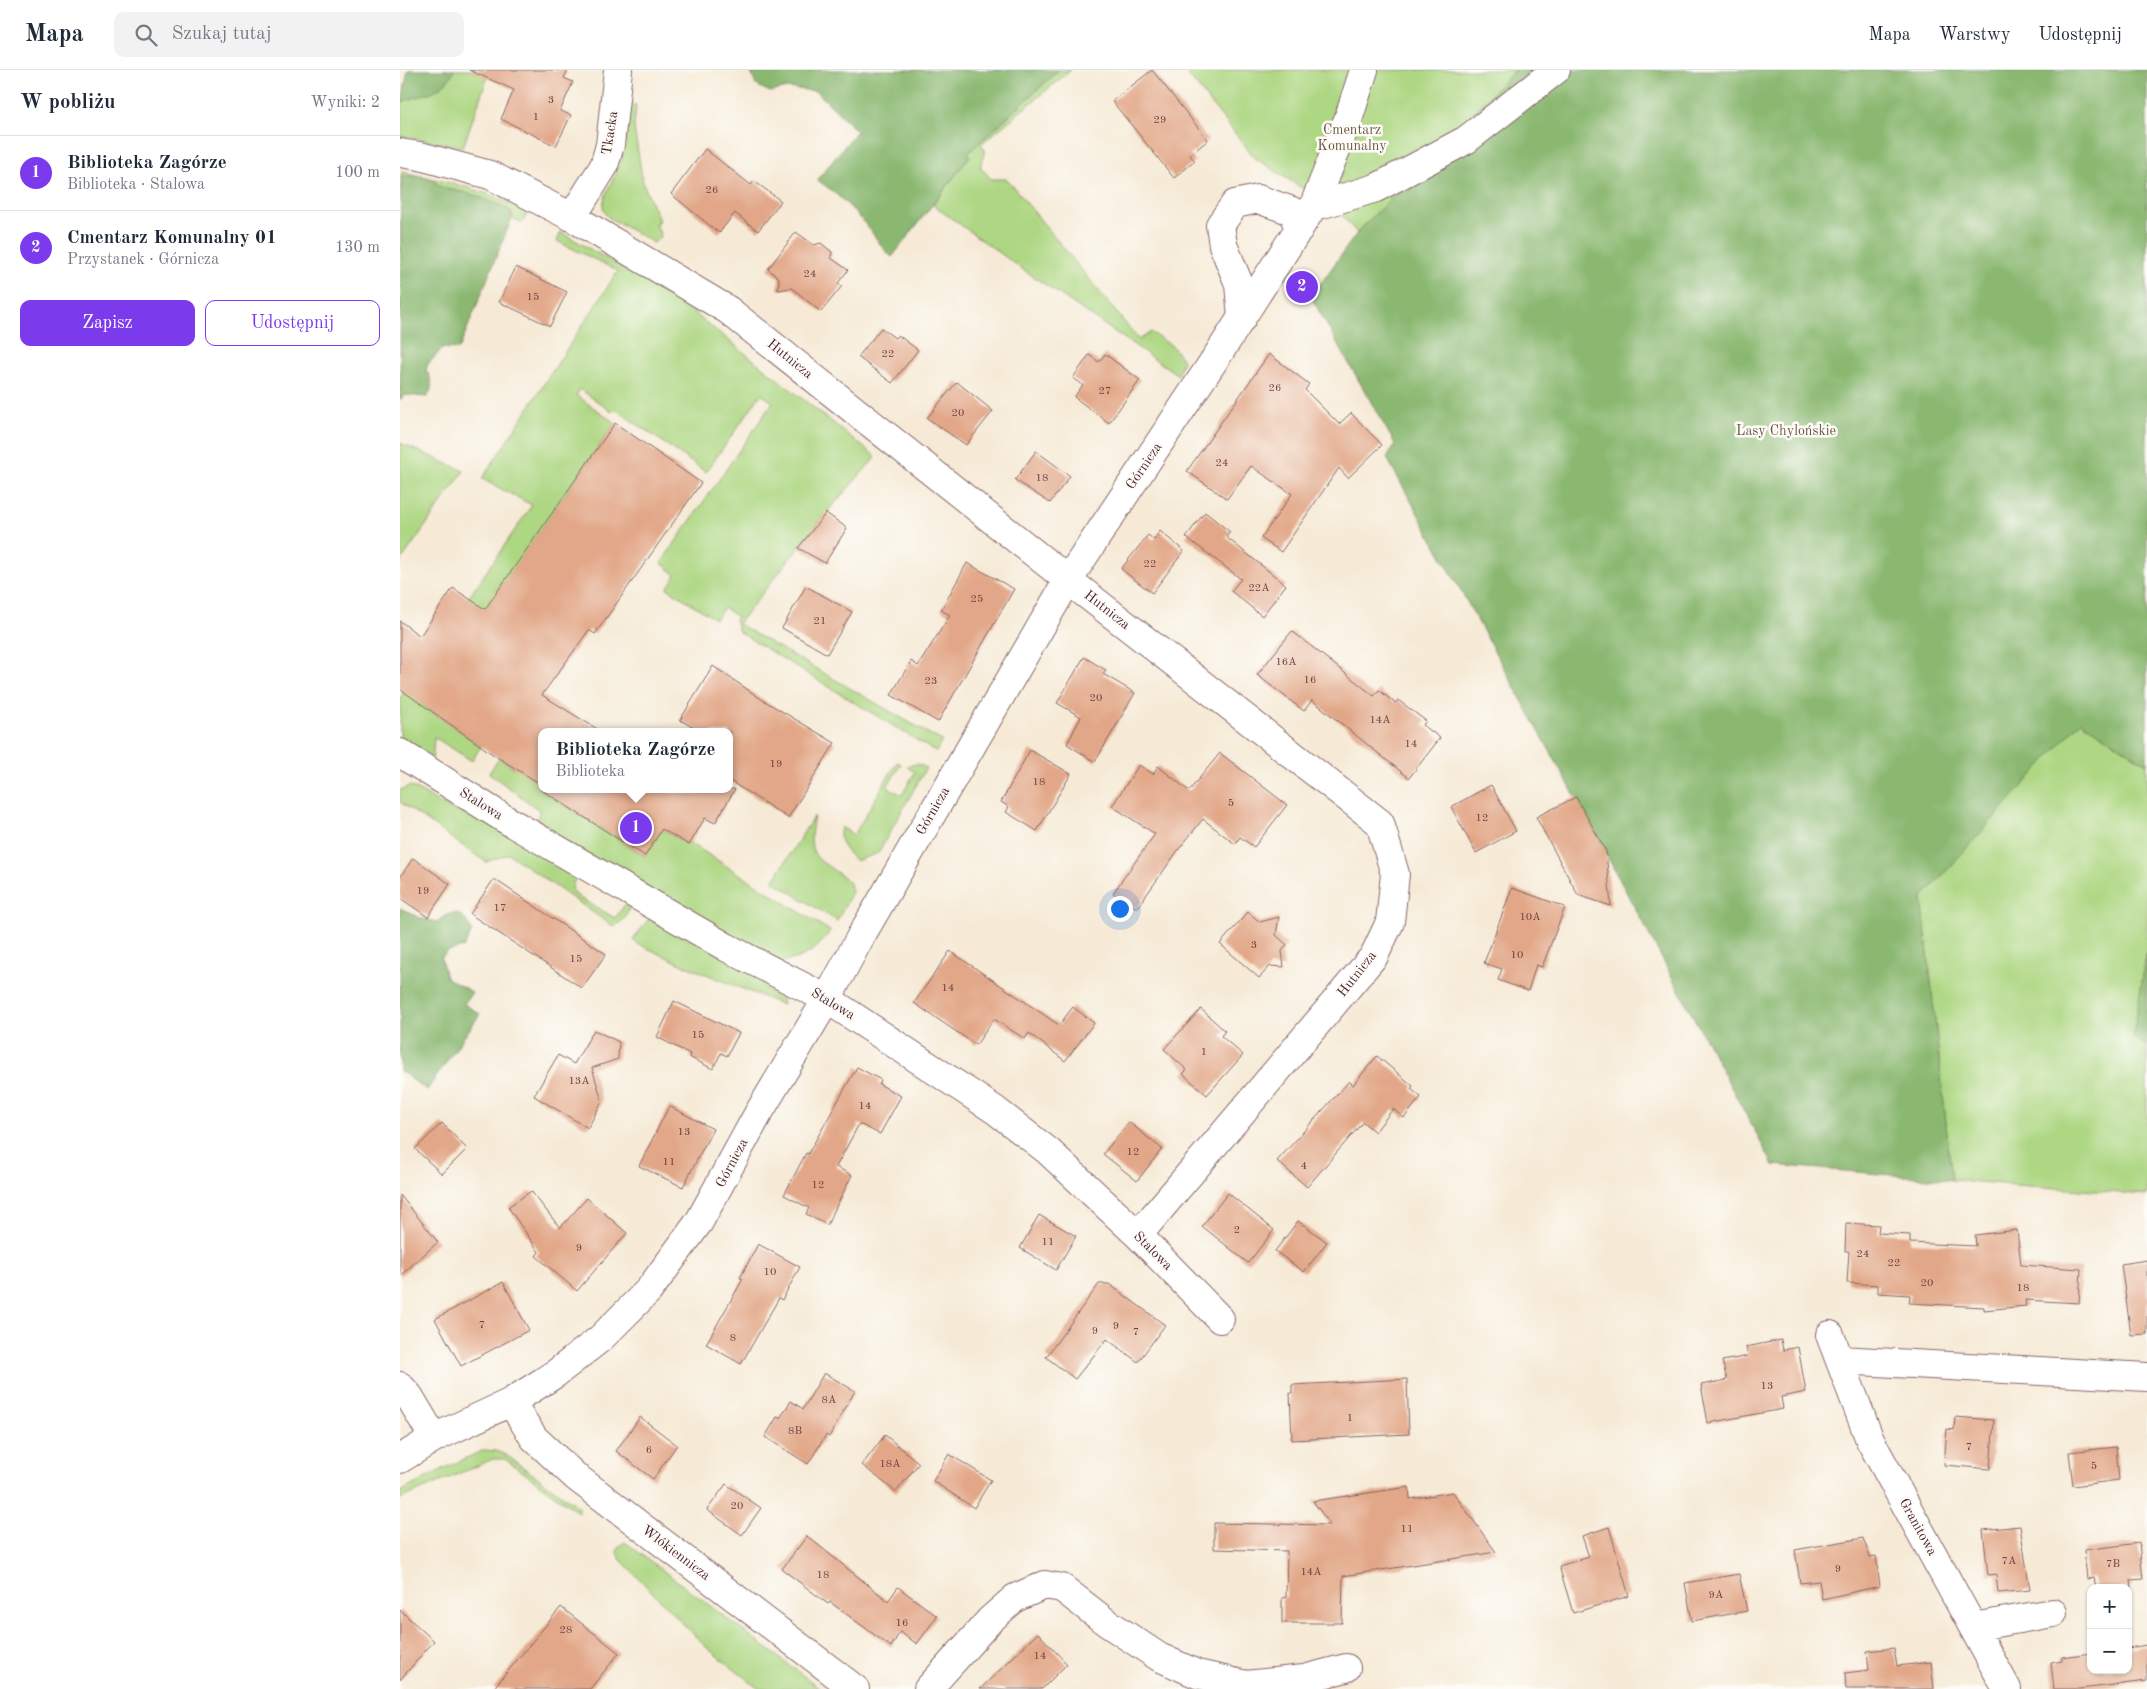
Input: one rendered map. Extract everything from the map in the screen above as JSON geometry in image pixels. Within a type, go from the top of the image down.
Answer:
[{"type":"street","name":"Tkacka","points":[[572,218],[604,166],[610,145],[618,70]]},
{"type":"street","name":"Górnicza","points":[[400,1459],[434,1438],[511,1402],[555,1374],[600,1338],[650,1290],[699,1222],[758,1114],[827,999],[861,936],[1068,580],[1242,318],[1314,205],[1350,117],[1364,70]]},
{"type":"street","points":[[1314,205],[1376,188],[1466,140],[1556,70]]},
{"type":"street","name":"Hutnicza","points":[[400,153],[420,156],[490,175],[572,218],[728,310],[1068,580],[1380,823],[1396,874],[1390,922],[1374,956],[1138,1235]]},
{"type":"street","points":[[1242,318],[1239,284],[1223,245],[1220,225],[1235,204],[1258,198],[1292,210],[1299,229]]},
{"type":"street","name":"Stalowa","points":[[400,753],[505,819],[726,947],[827,999],[995,1110],[1048,1152],[1138,1235],[1220,1319]]},
{"type":"street","name":"Granitowa","points":[[1830,1335],[1870,1440],[2007,1689]]},
{"type":"street","points":[[1840,1360],[2147,1377]]},
{"type":"street","points":[[400,1386],[409,1396],[434,1438]]},
{"type":"street","name":"Włókiennicza","points":[[511,1402],[534,1438],[576,1477],[855,1689]]},
{"type":"street","points":[[928,1689],[990,1620],[1015,1598],[1045,1585],[1062,1588],[1106,1622],[1159,1657],[1197,1674],[1246,1685],[1304,1679],[1346,1668]]},
{"type":"street","points":[[1974,1627],[2052,1613]]},
{"type":"green space","points":[[408,70],[454,70],[444,84],[432,92],[402,102]]},
{"type":"green space","points":[[454,70],[490,70],[463,147],[400,136],[402,102],[439,88],[450,78]]},
{"type":"green space","points":[[750,70],[1059,70],[968,153],[970,156],[892,257],[850,207],[817,180],[857,131],[816,91],[787,88],[770,92],[756,85]]},
{"type":"green space","points":[[1059,70],[1071,70],[981,144],[985,150],[980,167],[991,179],[1007,179],[1139,340],[1151,332],[1172,346],[1183,360],[1178,375],[1018,266],[933,205],[970,156],[968,153]]},
{"type":"green space","name":"Cmentarz Komunalny","points":[[1184,70],[1515,70],[1357,233],[1339,212],[1255,158]]},
{"type":"green space","name":"Lasy Chylońskie","points":[[1515,70],[2147,70],[2147,764],[2081,721],[1922,898],[1952,1180],[1773,1165],[1609,857],[1387,458],[1395,444],[1311,297],[1357,233]]},
{"type":"green space","points":[[630,105],[636,105],[634,127],[643,183],[659,220],[656,224],[661,236],[654,243],[608,217],[603,209],[605,197],[621,158]]},
{"type":"green space","points":[[402,172],[483,192],[528,213],[522,223],[512,218],[512,212],[502,206],[474,195],[441,187],[433,180],[415,176],[401,176]]},
{"type":"green space","points":[[401,176],[415,176],[433,180],[441,187],[474,195],[512,212],[512,218],[459,349],[443,348],[428,364],[426,370],[431,380],[431,387],[427,397],[404,395],[400,400]]},
{"type":"green space","points":[[561,232],[679,301],[876,457],[826,513],[738,624],[942,741],[936,752],[739,632],[735,620],[737,617],[724,608],[715,619],[667,588],[676,575],[661,563],[773,402],[761,394],[706,472],[615,409],[612,412],[580,389],[576,395],[615,423],[420,703],[481,746],[472,761],[434,737],[432,765],[400,743],[400,698],[532,505],[482,479],[618,271],[557,241]]},
{"type":"green space","points":[[400,443],[464,471],[400,562]]},
{"type":"green space","points":[[2081,720],[2147,764],[2147,950],[2133,1037],[2147,1046],[2147,1195],[1952,1180],[1922,898]]},
{"type":"green space","points":[[499,758],[514,768],[516,765],[538,779],[538,793],[555,793],[552,797],[645,856],[662,829],[688,845],[690,843],[830,931],[821,944],[809,953],[795,959],[780,962],[537,829],[539,810],[489,773]]},
{"type":"green space","points":[[897,762],[901,764],[887,787],[902,795],[915,772],[907,767],[918,764],[926,768],[878,853],[856,861],[845,850],[841,842],[841,827],[854,835]]},
{"type":"green space","points":[[410,786],[449,808],[498,826],[582,870],[573,883],[572,889],[578,897],[615,918],[627,902],[630,907],[625,918],[614,927],[509,854],[486,862],[400,802],[400,790]]},
{"type":"green space","points":[[814,816],[811,843],[814,852],[818,858],[850,883],[852,892],[837,921],[773,881]]},
{"type":"green space","points":[[400,908],[420,918],[437,922],[448,914],[458,914],[465,919],[472,931],[464,947],[448,951],[441,958],[446,978],[472,992],[464,1004],[480,1014],[427,1090],[400,1071]]},
{"type":"green space","points":[[651,916],[780,989],[783,1005],[686,966],[638,944],[633,940]]},
{"type":"green space","points":[[2147,950],[2147,1046],[2133,1037]]},
{"type":"green space","points":[[484,1450],[497,1451],[506,1455],[579,1507],[579,1513],[505,1459],[493,1459],[400,1499],[400,1492]]},
{"type":"green space","points":[[625,1542],[821,1689],[759,1689],[706,1647],[621,1560],[617,1553],[618,1547]]},
{"type":"building","points":[[469,70],[568,70],[564,78],[573,82],[560,111],[571,115],[556,146],[501,119],[514,90]]},
{"type":"building","points":[[1152,70],[1208,140],[1190,155],[1195,161],[1174,178],[1112,101]]},
{"type":"building","points":[[705,149],[751,185],[754,181],[781,201],[758,231],[735,213],[719,233],[671,194]]},
{"type":"building","points":[[796,232],[814,245],[821,243],[832,252],[831,258],[848,270],[838,283],[842,286],[821,312],[792,288],[778,290],[779,278],[768,269]]},
{"type":"building","points":[[516,267],[567,292],[550,326],[499,302]]},
{"type":"building","points":[[881,328],[895,338],[898,335],[918,350],[892,383],[858,357]]},
{"type":"building","points":[[1105,354],[1140,380],[1109,423],[1074,397],[1083,385],[1073,378],[1089,355],[1099,362]]},
{"type":"building","points":[[1269,354],[1309,384],[1305,390],[1339,424],[1351,413],[1382,445],[1348,478],[1339,468],[1281,552],[1261,538],[1292,494],[1251,466],[1227,499],[1187,471]]},
{"type":"building","points":[[957,382],[993,411],[966,445],[927,418]]},
{"type":"building","points":[[615,423],[701,483],[595,634],[589,630],[542,695],[596,728],[538,728],[538,782],[494,755],[400,689],[400,621],[420,636],[453,588],[485,609]]},
{"type":"building","points":[[1036,451],[1070,476],[1050,503],[1015,480]]},
{"type":"building","points":[[1205,512],[1230,532],[1226,537],[1286,585],[1262,616],[1231,591],[1241,579],[1186,537]]},
{"type":"building","points":[[826,513],[847,528],[825,563],[798,548]]},
{"type":"building","points":[[1160,531],[1184,551],[1152,593],[1121,569],[1148,535],[1154,540]]},
{"type":"building","points":[[967,563],[1014,589],[938,722],[891,695],[911,661],[918,666],[950,615],[941,610]]},
{"type":"building","points":[[806,586],[852,612],[827,654],[782,628]]},
{"type":"building","points":[[1292,631],[1374,696],[1379,690],[1395,703],[1398,700],[1426,721],[1423,725],[1440,738],[1409,778],[1312,700],[1304,711],[1257,675]]},
{"type":"building","points":[[1084,657],[1106,670],[1103,674],[1135,693],[1095,762],[1067,744],[1081,717],[1057,703]]},
{"type":"building","points":[[713,666],[763,700],[835,743],[788,818],[733,783],[733,728],[694,728],[680,720]]},
{"type":"building","points":[[1030,750],[1071,774],[1037,831],[1006,812],[1009,807],[1001,802]]},
{"type":"building","points":[[1220,753],[1287,805],[1254,847],[1240,837],[1235,844],[1203,819],[1137,908],[1113,893],[1155,834],[1112,806],[1139,765],[1153,774],[1158,766],[1189,791]]},
{"type":"building","points":[[1491,785],[1516,831],[1476,853],[1451,807]]},
{"type":"building","points":[[546,793],[733,793],[715,823],[705,818],[689,845],[662,829],[645,856]]},
{"type":"building","points":[[1576,797],[1606,851],[1611,906],[1578,895],[1536,817]]},
{"type":"building","points":[[413,858],[450,884],[428,917],[400,898],[400,877]]},
{"type":"building","points":[[494,879],[606,954],[582,988],[470,914]]},
{"type":"building","points":[[1512,888],[1565,907],[1542,967],[1536,965],[1528,991],[1498,980],[1502,969],[1484,963]]},
{"type":"building","points":[[1248,912],[1260,922],[1279,917],[1276,935],[1287,945],[1282,951],[1284,967],[1270,966],[1259,978],[1220,944]]},
{"type":"building","points":[[950,951],[1059,1025],[1073,1007],[1094,1023],[1065,1061],[1029,1033],[1025,1039],[994,1019],[976,1045],[914,1003]]},
{"type":"building","points":[[674,1001],[739,1033],[727,1056],[721,1053],[713,1069],[689,1057],[690,1054],[657,1037]]},
{"type":"building","points":[[1201,1009],[1225,1031],[1221,1036],[1243,1055],[1207,1095],[1183,1074],[1187,1070],[1164,1049]]},
{"type":"building","points":[[594,1030],[619,1042],[618,1059],[592,1068],[602,1101],[588,1128],[534,1096],[558,1055],[574,1064]]},
{"type":"building","points":[[1377,1056],[1413,1086],[1411,1089],[1421,1097],[1404,1118],[1393,1109],[1375,1132],[1363,1122],[1307,1187],[1277,1161],[1349,1081],[1353,1085]]},
{"type":"building","points":[[857,1067],[881,1080],[879,1084],[901,1096],[880,1134],[859,1124],[836,1167],[852,1175],[827,1225],[806,1214],[809,1208],[784,1195],[806,1153],[808,1154]]},
{"type":"building","points":[[669,1106],[713,1129],[683,1187],[639,1166]]},
{"type":"building","points":[[1129,1122],[1162,1149],[1137,1181],[1103,1154]]},
{"type":"building","points":[[442,1123],[467,1149],[442,1174],[415,1149]]},
{"type":"building","points":[[531,1191],[560,1228],[587,1198],[627,1233],[577,1291],[536,1256],[539,1252],[508,1207]]},
{"type":"building","points":[[1228,1193],[1274,1230],[1248,1263],[1202,1226]]},
{"type":"building","points":[[400,1195],[438,1242],[400,1276]]},
{"type":"building","points":[[1039,1215],[1076,1236],[1056,1270],[1020,1248]]},
{"type":"building","points":[[1298,1221],[1327,1242],[1304,1272],[1275,1251]]},
{"type":"building","points":[[1846,1223],[1879,1225],[1878,1233],[1910,1235],[1910,1243],[1976,1246],[1975,1235],[2017,1230],[2021,1265],[2081,1269],[2079,1303],[2025,1300],[2026,1306],[1984,1310],[1984,1307],[1909,1303],[1910,1295],[1878,1293],[1878,1285],[1847,1283],[1849,1251],[1845,1251]]},
{"type":"building","points":[[758,1244],[800,1267],[782,1300],[779,1298],[741,1364],[706,1344],[743,1279],[740,1278]]},
{"type":"building","points":[[2147,1260],[2147,1334],[2131,1335],[2121,1264]]},
{"type":"building","points":[[503,1282],[529,1330],[461,1366],[435,1319]]},
{"type":"building","points":[[1099,1284],[1109,1284],[1165,1325],[1138,1362],[1107,1339],[1075,1379],[1046,1357]]},
{"type":"building","points":[[1781,1340],[1783,1350],[1798,1347],[1806,1392],[1781,1397],[1783,1409],[1708,1423],[1701,1385],[1727,1380],[1722,1361],[1748,1356],[1746,1347]]},
{"type":"building","points":[[824,1373],[855,1391],[829,1437],[826,1435],[808,1464],[765,1437],[777,1417],[780,1418],[791,1401],[803,1409]]},
{"type":"building","points":[[1407,1379],[1409,1434],[1292,1440],[1290,1393],[1292,1393],[1292,1385]]},
{"type":"building","points":[[640,1417],[677,1445],[653,1479],[616,1451]]},
{"type":"building","points":[[1955,1417],[1994,1420],[1990,1469],[1944,1465],[1947,1429],[1954,1430]]},
{"type":"building","points":[[885,1435],[919,1463],[896,1492],[862,1465]]},
{"type":"building","points":[[2116,1447],[2119,1480],[2073,1486],[2069,1452]]},
{"type":"building","points":[[949,1454],[991,1480],[974,1508],[933,1481]]},
{"type":"building","points":[[726,1484],[761,1508],[742,1535],[707,1510]]},
{"type":"building","points":[[1409,1487],[1410,1499],[1453,1492],[1496,1552],[1343,1576],[1342,1623],[1282,1623],[1282,1598],[1286,1597],[1287,1551],[1214,1549],[1214,1523],[1330,1525],[1313,1501]]},
{"type":"building","points":[[2020,1526],[2030,1590],[1998,1593],[1996,1574],[1988,1575],[1983,1530]]},
{"type":"building","points":[[1609,1527],[1629,1596],[1573,1613],[1559,1566],[1589,1557],[1582,1536]]},
{"type":"building","points":[[807,1536],[888,1601],[898,1587],[937,1616],[917,1644],[900,1632],[891,1647],[830,1602],[828,1604],[782,1569]]},
{"type":"building","points":[[1863,1538],[1870,1557],[1876,1556],[1880,1586],[1822,1599],[1819,1581],[1800,1583],[1795,1550]]},
{"type":"building","points":[[2139,1543],[2143,1579],[2131,1580],[2132,1584],[2095,1584],[2094,1578],[2087,1579],[2084,1550]]},
{"type":"building","points":[[1739,1574],[1747,1611],[1692,1621],[1685,1583]]},
{"type":"building","points":[[561,1607],[619,1653],[590,1689],[493,1689]]},
{"type":"building","points":[[400,1610],[434,1641],[400,1680]]},
{"type":"building","points":[[1038,1633],[1067,1664],[1042,1689],[980,1689]]},
{"type":"building","points":[[2147,1645],[2147,1681],[2080,1689],[2054,1689],[2051,1663],[2062,1661],[2062,1657],[2087,1654],[2087,1674],[2132,1674],[2132,1647]]},
{"type":"building","points":[[1894,1648],[1897,1666],[1931,1662],[1934,1689],[1846,1689],[1845,1673],[1869,1670],[1867,1651]]},
{"type":"place","name":"Cmentarz Komunalny 01","points":[[1302,287]]},
{"type":"place","name":"Biblioteka Zagórze","points":[[636,828]]}]
